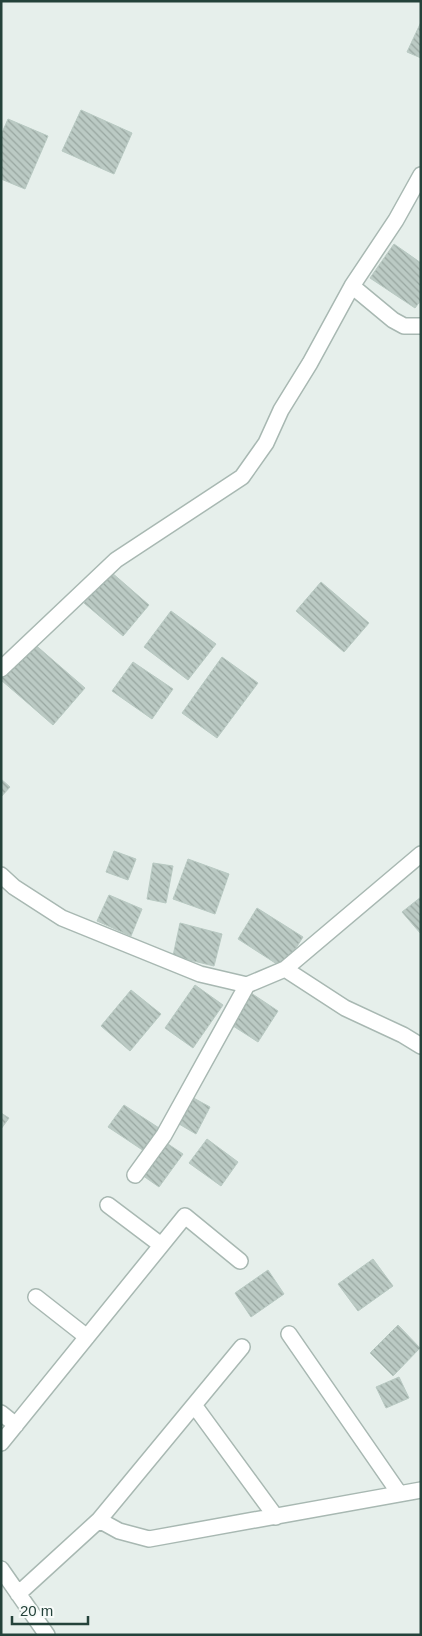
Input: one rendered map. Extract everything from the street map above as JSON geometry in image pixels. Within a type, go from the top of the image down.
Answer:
[{"type":"street","points":[[1,669],[116,560],[242,477],[266,442],[281,410],[310,363],[352,286],[396,220],[421,175]]},
{"type":"street","points":[[352,286],[393,320],[404,326],[421,326]]},
{"type":"street","points":[[1,875],[14,887],[62,918],[200,974],[247,985],[285,969],[421,854]]},
{"type":"street","points":[[285,969],[345,1008],[403,1035],[421,1046]]},
{"type":"street","points":[[135,1175],[164,1135],[247,985]]},
{"type":"street","points":[[108,1205],[161,1245]]},
{"type":"street","points":[[1,1444],[186,1216],[240,1261]]},
{"type":"street","points":[[36,1297],[87,1337]]},
{"type":"street","points":[[289,1334],[399,1493]]},
{"type":"street","points":[[18,1594],[99,1520],[242,1346]]},
{"type":"street","points":[[194,1405],[276,1517]]},
{"type":"street","points":[[1,1413],[16,1425]]},
{"type":"street","points":[[99,1520],[119,1531],[149,1539],[421,1490]]},
{"type":"street","points":[[1,1569],[47,1635]]},
{"type":"building","points":[[421,22],[421,58],[407,52]]},
{"type":"building","points":[[81,110],[132,133],[114,174],[62,151]]},
{"type":"building","points":[[8,119],[48,136],[25,189],[1,179],[1,135]]},
{"type":"building","points":[[394,244],[421,263],[421,300],[415,308],[370,278]]},
{"type":"building","points":[[111,572],[149,605],[123,636],[84,603]]},
{"type":"building","points":[[321,582],[369,623],[344,652],[296,611]]},
{"type":"building","points":[[171,611],[216,644],[188,680],[144,647]]},
{"type":"building","points":[[32,642],[85,688],[53,725],[1,680],[1,677]]},
{"type":"building","points":[[222,657],[258,683],[217,738],[182,713]]},
{"type":"building","points":[[133,662],[173,689],[152,719],[112,691]]},
{"type":"building","points":[[1,779],[10,787],[1,797]]},
{"type":"building","points":[[114,851],[136,859],[128,880],[106,872]]},
{"type":"building","points":[[188,859],[229,874],[215,914],[173,899]]},
{"type":"building","points":[[153,863],[173,866],[166,903],[147,899]]},
{"type":"building","points":[[109,895],[142,909],[131,936],[97,921]]},
{"type":"building","points":[[421,897],[421,934],[402,912]]},
{"type":"building","points":[[257,908],[303,937],[283,968],[238,939]]},
{"type":"building","points":[[180,923],[222,934],[214,966],[173,956]]},
{"type":"building","points":[[195,985],[223,1005],[193,1048],[165,1028]]},
{"type":"building","points":[[131,990],[161,1014],[130,1051],[101,1026]]},
{"type":"building","points":[[251,993],[278,1011],[258,1042],[230,1024]]},
{"type":"building","points":[[188,1095],[210,1107],[196,1134],[174,1121]]},
{"type":"building","points":[[124,1105],[159,1128],[144,1151],[108,1127]]},
{"type":"building","points":[[1,1113],[9,1118],[1,1129]]},
{"type":"building","points":[[207,1139],[238,1162],[221,1186],[189,1163]]},
{"type":"building","points":[[165,1142],[183,1154],[159,1187],[142,1175]]},
{"type":"building","points":[[373,1259],[393,1286],[358,1311],[338,1284]]},
{"type":"building","points":[[268,1270],[284,1294],[251,1317],[235,1293]]},
{"type":"building","points":[[398,1325],[420,1348],[393,1376],[370,1353]]},
{"type":"building","points":[[399,1377],[409,1398],[386,1408],[376,1387]]}]
